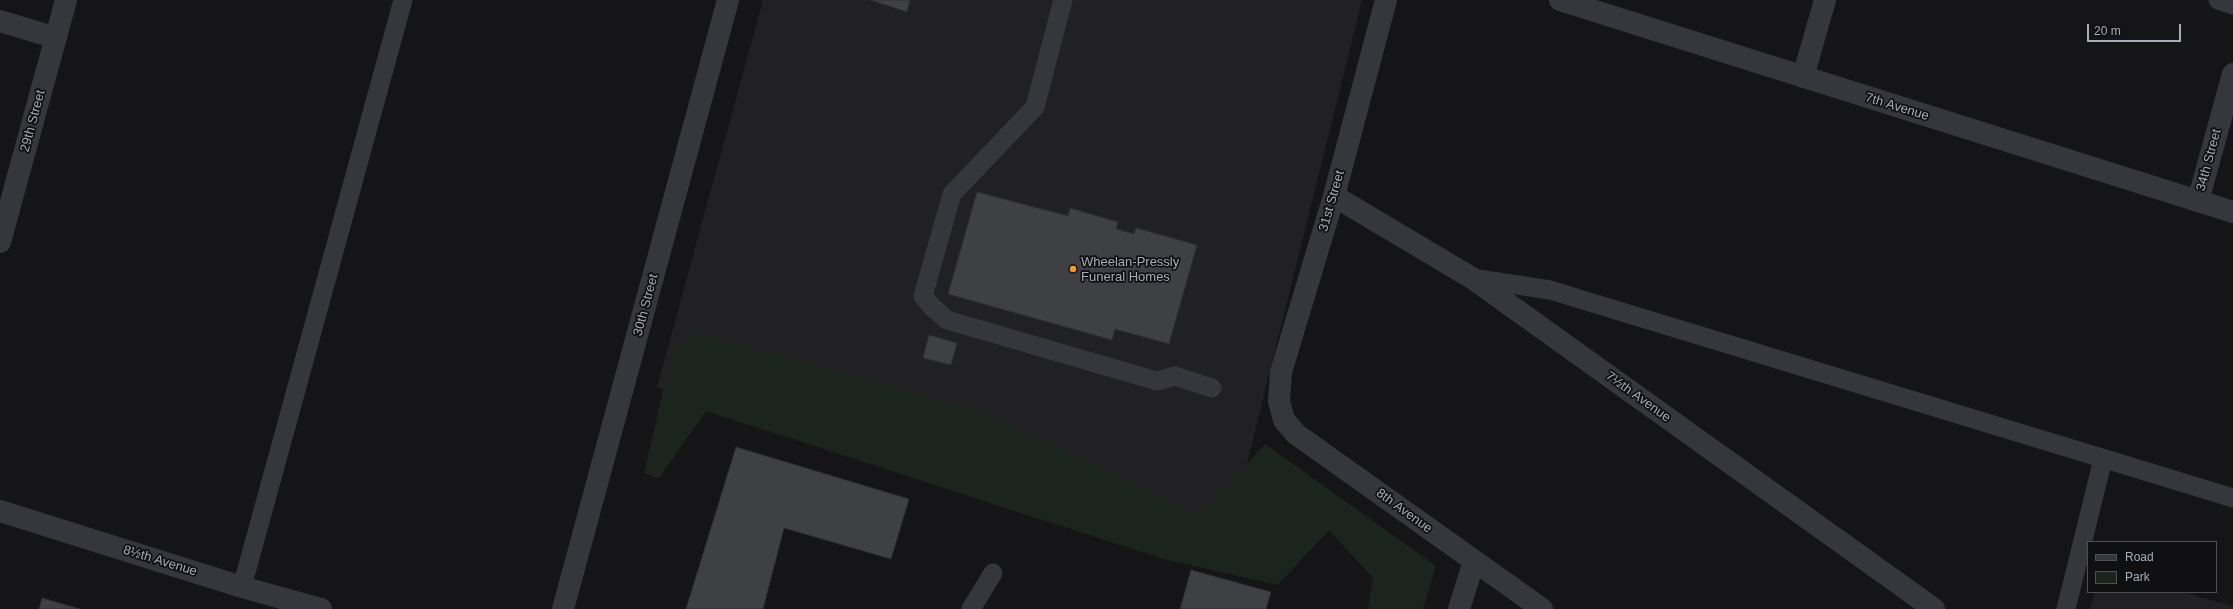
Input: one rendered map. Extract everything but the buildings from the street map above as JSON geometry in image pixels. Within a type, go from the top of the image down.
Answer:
[{"type":"street","name":"29th Street","points":[[0,242],[66,0]]},
{"type":"street","name":"30th Street","points":[[562,609],[728,0]]},
{"type":"street","name":"31st Street","points":[[1279,401],[1281,372],[1334,196],[1386,0]]},
{"type":"street","name":"7th Avenue","points":[[1560,0],[2233,212]]},
{"type":"street","points":[[1803,77],[1825,0]]},
{"type":"street","points":[[0,21],[56,38]]},
{"type":"street","name":"34th Street","points":[[2198,201],[2233,74]]},
{"type":"street","name":"7½th Avenue","points":[[1334,196],[1472,278],[1934,609]]},
{"type":"street","name":"8th Avenue","points":[[1279,401],[1284,420],[1296,434],[1542,609]]},
{"type":"street","name":"8½th Avenue","points":[[0,511],[242,587],[321,609]]},
{"type":"street","points":[[1459,609],[1474,560]]},
{"type":"lane","points":[[242,587],[402,0]]},
{"type":"lane","points":[[1064,0],[1035,107],[952,194],[923,296],[931,306],[947,320],[1157,381],[1175,376],[1212,388]]},
{"type":"lane","points":[[2218,0],[2233,4]]},
{"type":"lane","points":[[1472,278],[1550,290],[2233,498]]},
{"type":"lane","points":[[2066,609],[2103,458]]},
{"type":"lane","points":[[971,609],[993,573]]},
{"type":"shaded area","points":[[763,0],[1362,0],[1228,540],[657,387]]},
{"type":"shaded area","points":[[2095,593],[2186,593],[2233,606],[2233,609],[2090,609]]},
{"type":"green space","points":[[692,332],[979,411],[1200,516],[1265,444],[1436,566],[1423,609],[1368,609],[1373,578],[1329,530],[1278,585],[1163,559],[706,411],[659,478],[644,473],[670,361]]},
{"type":"place","name":"Wheelan-Pressly Funeral Homes","points":[[1073,269]]}]
